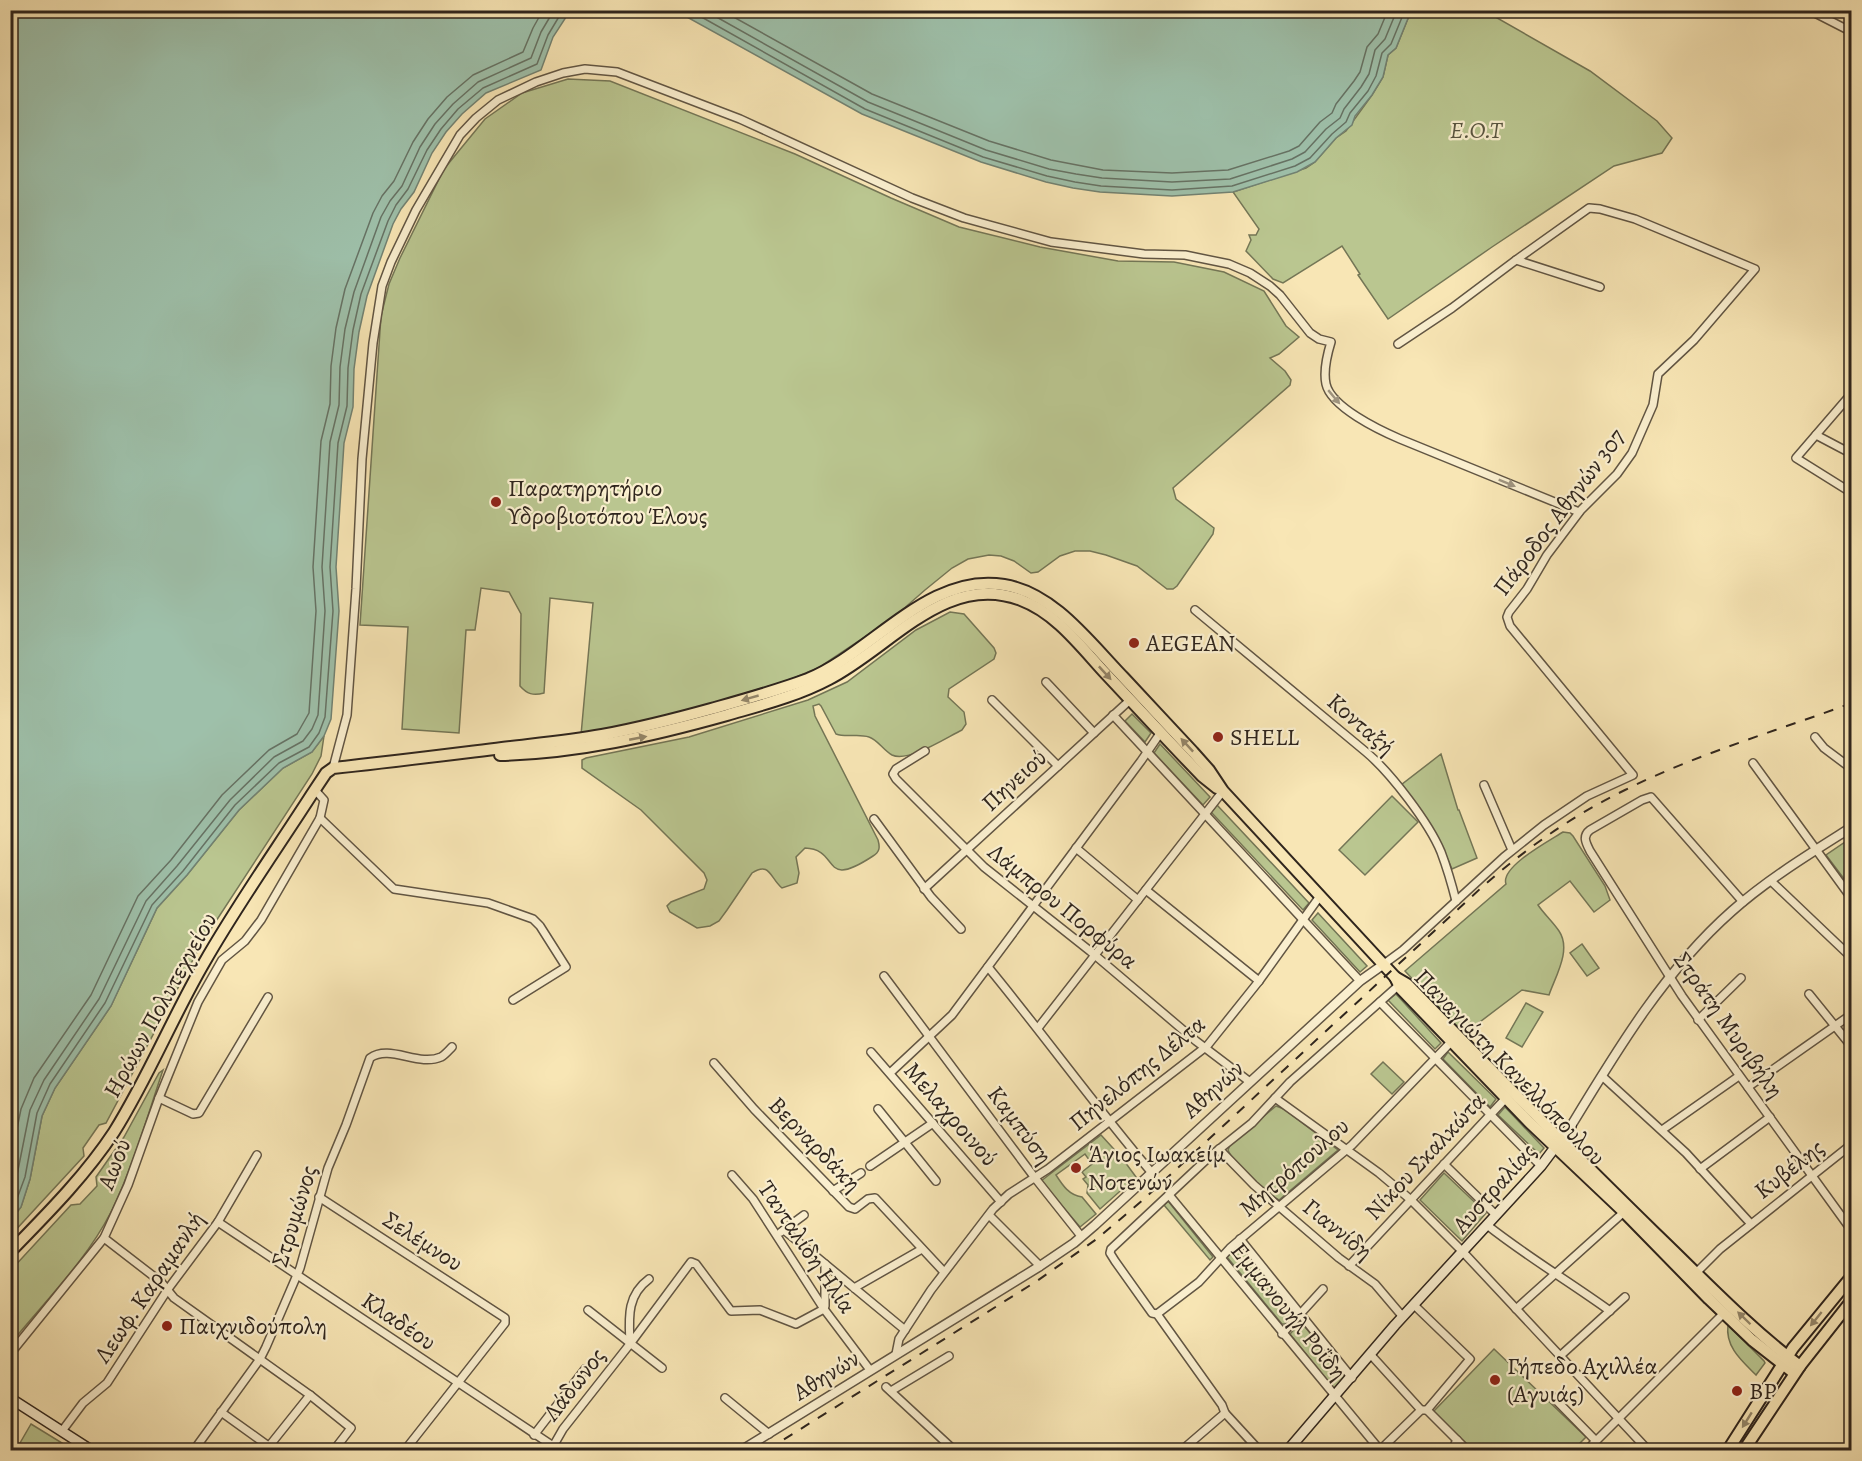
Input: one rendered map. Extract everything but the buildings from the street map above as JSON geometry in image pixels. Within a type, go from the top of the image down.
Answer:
[{"type":"main road","points":[[333,768],[455,756],[579,739],[624,731],[773,691],[813,677],[839,663],[941,594],[968,586],[996,584],[1025,591],[1044,601],[1061,615],[1186,744],[1209,770],[1223,791],[1384,964],[1397,981]]},
{"type":"main road","points":[[455,756],[529,754],[619,742],[672,730],[760,705],[797,693],[831,678],[945,602],[983,592],[1014,597],[1042,611],[1079,645],[1202,776],[1223,791]]},
{"type":"main road","name":"Ηρώων Πολυτεχνείου","points":[[10,1252],[82,1175],[115,1130],[203,965],[326,773],[333,768]]},
{"type":"main road","name":"Παναγιώτη Κανελλόπουλου","points":[[1397,981],[1451,1042],[1506,1098],[1696,1273],[1785,1361]]},
{"type":"main road","name":"Παναγιώτη Κανελλόπουλου","points":[[1397,981],[1407,984],[1558,1144],[1724,1313],[1797,1370]]},
{"type":"main road","name":"Αυστραλίας","points":[[1288,1450],[1403,1317],[1541,1166],[1571,1126]]},
{"type":"main road","points":[[1728,1450],[1785,1361],[1851,1276]]},
{"type":"main road","points":[[1744,1450],[1797,1370],[1851,1300]]},
{"type":"main road","points":[[10,1398],[91,1450]]},
{"type":"street","points":[[1809,10],[1851,32]]},
{"type":"street","points":[[333,768],[346,719],[349,694],[364,437],[375,323],[382,286],[416,210],[467,126],[487,108],[520,88],[555,75],[585,69],[609,70],[625,75],[740,119],[912,198],[964,218],[1051,242],[1135,253],[1194,256],[1235,266],[1256,277],[1278,293],[1312,335],[1330,342],[1325,364],[1326,383],[1332,396],[1342,405],[1379,429],[1400,439],[1579,512]]},
{"type":"street","name":"Πάροδος Αθηνών 307","points":[[1516,260],[1584,211],[1594,208],[1611,211],[1666,231],[1755,269],[1689,345],[1658,374],[1654,400],[1634,451],[1617,474],[1579,512],[1546,555],[1521,598],[1509,612],[1508,622],[1584,718],[1633,775]]},
{"type":"street","points":[[1398,344],[1446,313],[1516,260],[1600,287]]},
{"type":"street","points":[[1851,393],[1796,458],[1851,493]]},
{"type":"street","points":[[1816,435],[1851,454]]},
{"type":"street","name":"Κονταξή","points":[[1195,610],[1384,768],[1436,842],[1456,901]]},
{"type":"street","points":[[1046,682],[1094,733]]},
{"type":"street","points":[[992,700],[1058,766]]},
{"type":"street","name":"Πηνειού","points":[[924,889],[1130,700]]},
{"type":"street","points":[[1113,716],[1360,981]]},
{"type":"street","points":[[890,1073],[949,1019],[1148,753],[1161,732]]},
{"type":"street","points":[[1815,737],[1824,748],[1851,769]]},
{"type":"street","name":"Λάμπρου Πορφύρα","points":[[925,751],[896,769],[894,776],[966,851],[1205,1048],[1250,1082]]},
{"type":"street","points":[[1753,763],[1851,899]]},
{"type":"street","name":"Αθηνών","points":[[742,1450],[1040,1266],[1081,1236],[1360,981],[1403,950],[1512,850],[1570,807],[1633,775]]},
{"type":"street","points":[[1484,785],[1512,850]]},
{"type":"street","points":[[315,790],[324,800],[320,818],[394,889],[488,903],[536,921],[566,967],[513,1000]]},
{"type":"street","points":[[1038,1028],[1223,791]]},
{"type":"street","name":"Στράτη Μυριβήλη","points":[[1743,902],[1650,797],[1590,830],[1585,836],[1590,851],[1698,1020],[1813,1175],[1851,1231]]},
{"type":"street","name":"Αωού","points":[[10,1354],[104,1238],[128,1185],[189,1019],[222,960],[250,935],[261,920],[320,818]]},
{"type":"street","points":[[874,819],[924,889],[961,929]]},
{"type":"street","name":"Αυστραλίας","points":[[1571,1126],[1602,1076],[1671,978],[1719,924],[1771,881],[1851,827]]},
{"type":"street","points":[[1076,848],[1138,900]]},
{"type":"street","points":[[1771,881],[1851,958]]},
{"type":"street","points":[[1146,890],[1259,981]]},
{"type":"street","name":"Πηνελόπης Δέλτα","points":[[896,1354],[897,1343],[944,1272],[1001,1202],[1205,1048],[1259,981],[1320,896]]},
{"type":"street","points":[[988,967],[1038,1028],[1109,1122],[1152,1173]]},
{"type":"street","name":"Καμπύση","points":[[884,976],[1081,1236]]},
{"type":"street","points":[[1698,1020],[1741,978]]},
{"type":"street","points":[[1259,1450],[1226,1413],[1157,1314],[1152,1313],[1110,1251],[1219,1149],[1252,1123],[1275,1098],[1380,1002],[1397,981]]},
{"type":"street","points":[[1809,994],[1851,1047]]},
{"type":"street","points":[[159,1098],[193,1114],[199,1113],[268,997]]},
{"type":"street","points":[[1380,1002],[1541,1166]]},
{"type":"street","points":[[1748,1087],[1851,1014]]},
{"type":"street","name":"Μητρόπουλου","points":[[1157,1314],[1198,1282],[1240,1239],[1347,1149],[1451,1042]]},
{"type":"street","name":"Στρυμώνος","points":[[194,1450],[260,1359],[297,1276],[319,1197],[370,1058],[381,1053],[431,1059],[442,1057],[452,1047]]},
{"type":"street","name":"Μελαχροινού","points":[[871,1052],[1001,1202]]},
{"type":"street","name":"Βερναρδάκη","points":[[714,1063],[765,1121],[833,1191],[853,1209],[870,1198],[875,1198],[944,1272]]},
{"type":"street","points":[[1602,1076],[1662,1130],[1751,1224]]},
{"type":"street","points":[[1662,1130],[1739,1076]]},
{"type":"street","points":[[1275,1098],[1347,1149],[1411,1200],[1463,1252],[1648,1450]]},
{"type":"street","name":"Νίκου Σκαλκώτα","points":[[1349,1266],[1506,1098]]},
{"type":"street","points":[[878,1109],[936,1181]]},
{"type":"street","points":[[1700,1169],[1770,1117]]},
{"type":"street","points":[[870,1166],[933,1124]]},
{"type":"street","name":"Κυβέλης","points":[[1696,1273],[1720,1249],[1851,1144]]},
{"type":"street","name":"Γιαννίδη","points":[[1219,1149],[1279,1207],[1349,1266],[1375,1284],[1403,1317]]},
{"type":"street","name":"Λεωφ. Καραμανλή","points":[[62,1431],[84,1403],[107,1383],[168,1288],[218,1222],[257,1155]]},
{"type":"street","points":[[1444,1164],[1496,1215]]},
{"type":"street","points":[[833,1191],[861,1173]]},
{"type":"street","name":"Τανταλίδη Ηλία","points":[[732,1175],[749,1195],[824,1309],[870,1370]]},
{"type":"street","name":"Εμμανουήλ Ροΐδη","points":[[1169,1195],[1380,1450]]},
{"type":"street","name":"Σελέμνου","points":[[319,1197],[505,1318],[505,1323],[458,1384]]},
{"type":"street","points":[[1516,1309],[1624,1212]]},
{"type":"street","points":[[776,1235],[804,1215]]},
{"type":"street","points":[[989,1215],[1040,1266]]},
{"type":"street","name":"Κλαδέου","points":[[218,1222],[554,1450]]},
{"type":"street","points":[[1487,1225],[1521,1251],[1556,1272],[1610,1311]]},
{"type":"street","points":[[784,1230],[905,1330]]},
{"type":"street","points":[[104,1238],[168,1288],[174,1298],[310,1395],[351,1428],[334,1450]]},
{"type":"street","points":[[1240,1239],[1352,1378]]},
{"type":"street","points":[[854,1288],[922,1250]]},
{"type":"street","name":"Λάδωνος","points":[[554,1450],[563,1429],[579,1406],[630,1344],[691,1262],[696,1264],[734,1312],[760,1310],[796,1324],[824,1309]]},
{"type":"street","points":[[824,1309],[825,1264]]},
{"type":"street","name":"Λάδωνος","points":[[630,1344],[628,1320],[630,1308],[639,1289],[649,1279]]},
{"type":"street","points":[[1282,1334],[1323,1289]]},
{"type":"street","points":[[1560,1356],[1625,1297]]},
{"type":"street","points":[[1380,1450],[1424,1410],[1470,1359],[1414,1305]]},
{"type":"street","points":[[588,1310],[662,1368]]},
{"type":"street","points":[[1587,1450],[1724,1313]]},
{"type":"street","points":[[1371,1355],[1424,1410],[1467,1450]]},
{"type":"street","name":"Αθηνών","points":[[949,1356],[888,1389],[954,1450]]},
{"type":"street","points":[[534,1435],[585,1369]]},
{"type":"street","points":[[405,1450],[458,1384]]},
{"type":"street","points":[[221,1412],[270,1449],[310,1395]]},
{"type":"street","points":[[1552,1396],[1596,1441]]},
{"type":"street","points":[[725,1398],[769,1434]]},
{"type":"street","points":[[1182,1450],[1226,1413]]},
{"type":"street","points":[[1452,1450],[1456,1440]]},
{"type":"green space","name":"E.O.T","points":[[1411,11],[1485,11],[1590,71],[1657,121],[1672,138],[1662,153],[1614,166],[1388,319],[1358,275],[1360,274],[1342,246],[1283,283],[1273,279],[1246,251],[1251,240],[1249,235],[1256,235],[1259,229],[1233,192],[1306,168],[1346,131],[1383,77],[1388,55],[1396,48]]},
{"type":"green space","points":[[568,79],[610,81],[795,154],[959,227],[1040,247],[1118,261],[1174,262],[1224,272],[1264,291],[1286,326],[1299,337],[1279,354],[1270,358],[1285,371],[1291,380],[1290,385],[1173,488],[1176,499],[1214,528],[1213,534],[1177,586],[1167,589],[1137,566],[1090,551],[1075,551],[1060,556],[1038,572],[1031,573],[1014,561],[1001,556],[989,555],[968,559],[952,568],[893,618],[818,668],[789,680],[684,712],[581,735],[593,603],[550,598],[544,693],[533,694],[520,686],[521,614],[509,592],[481,588],[475,630],[466,630],[459,733],[402,729],[408,627],[360,625],[381,316],[389,284],[444,169],[485,119],[522,93]]},
{"type":"green space","points":[[950,612],[964,614],[996,653],[994,659],[949,689],[948,697],[964,712],[966,724],[962,730],[917,752],[899,757],[892,755],[869,737],[836,734],[821,706],[819,704],[813,706],[815,716],[878,840],[877,853],[845,870],[833,866],[816,850],[805,848],[796,857],[799,873],[797,883],[782,888],[769,872],[763,869],[758,870],[752,873],[719,921],[710,926],[697,928],[670,912],[667,906],[671,902],[704,889],[707,880],[704,873],[641,810],[582,768],[582,760],[689,737],[808,700],[847,682],[916,630]]},
{"type":"green space","points":[[1132,714],[1151,733],[1145,742],[1125,721]]},
{"type":"green space","points":[[324,736],[321,756],[312,774],[203,941],[106,1123],[99,1125],[83,1148],[84,1156],[11,1235],[11,1220],[21,1207],[30,1179],[42,1116],[55,1088],[111,1006],[157,908],[187,875],[239,810],[283,768],[312,752]]},
{"type":"green space","points":[[1160,744],[1210,797],[1203,805],[1154,753]]},
{"type":"green space","points":[[1441,754],[1458,810],[1477,858],[1452,869],[1438,837],[1401,785]]},
{"type":"green space","points":[[1392,796],[1418,822],[1365,875],[1339,850]]},
{"type":"green space","points":[[1217,805],[1309,903],[1303,910],[1211,812]]},
{"type":"green space","points":[[1563,832],[1573,836],[1605,886],[1610,900],[1594,912],[1570,881],[1538,905],[1559,931],[1564,946],[1561,963],[1549,995],[1522,990],[1464,1034],[1405,971],[1506,884],[1506,877],[1518,862]]},
{"type":"green space","points":[[1851,838],[1851,888],[1826,855]]},
{"type":"green space","points":[[1318,913],[1367,966],[1360,972],[1312,920]]},
{"type":"green space","points":[[1582,944],[1599,968],[1587,976],[1570,953]]},
{"type":"green space","points":[[1396,994],[1441,1043],[1435,1049],[1388,1000]]},
{"type":"green space","points":[[1526,1003],[1543,1012],[1522,1047],[1506,1038]]},
{"type":"green space","points":[[1448,1052],[1496,1099],[1490,1107],[1443,1059]]},
{"type":"green space","points":[[1383,1062],[1404,1082],[1392,1094],[1371,1074]]},
{"type":"green space","points":[[163,1070],[133,1160],[119,1195],[101,1230],[77,1264],[11,1343],[11,1270],[71,1205],[80,1204],[97,1186],[96,1177],[124,1137],[159,1073]]},
{"type":"green space","points":[[1276,1106],[1284,1109],[1338,1150],[1279,1200],[1251,1178],[1228,1150],[1230,1145]]},
{"type":"green space","points":[[1505,1107],[1544,1148],[1539,1154],[1498,1115]]},
{"type":"green space","points":[[1101,1135],[1136,1177],[1100,1209],[1087,1193],[1088,1185],[1083,1179],[1086,1177],[1082,1172],[1092,1164],[1085,1154],[1056,1175],[1067,1189],[1082,1197],[1096,1214],[1080,1227],[1041,1181]]},
{"type":"green space","points":[[1444,1173],[1486,1213],[1462,1241],[1420,1200]]},
{"type":"green space","points":[[1168,1201],[1213,1257],[1210,1260],[1164,1205]]},
{"type":"green space","points":[[1240,1245],[1296,1314],[1286,1324],[1282,1324],[1227,1257]]},
{"type":"green space","points":[[1301,1322],[1346,1377],[1335,1390],[1290,1334]]},
{"type":"green space","points":[[1728,1325],[1764,1361],[1765,1363],[1756,1375],[1732,1347]]},
{"type":"green space","name":"Γήπεδο Αχιλλέα (Αγυιάς)","points":[[1494,1349],[1586,1437],[1573,1450],[1473,1450],[1433,1412]]},
{"type":"green space","points":[[31,1424],[62,1443],[57,1450],[16,1450]]},
{"type":"water","points":[[11,10],[570,11],[553,37],[541,70],[486,93],[446,132],[432,153],[414,192],[393,224],[367,296],[354,369],[353,407],[344,443],[336,567],[339,611],[331,719],[324,736],[312,752],[283,768],[239,810],[187,875],[157,908],[111,1006],[55,1088],[42,1116],[30,1179],[21,1207],[11,1220]]},
{"type":"water","points":[[1411,10],[1396,48],[1388,55],[1383,77],[1372,95],[1355,116],[1352,125],[1336,138],[1315,162],[1297,172],[1233,192],[1172,196],[1100,192],[1073,188],[981,162],[862,114],[676,11]]},
{"type":"railway","points":[[767,1450],[1037,1281],[1098,1238],[1144,1199],[1481,888],[1550,834],[1605,800],[1652,777],[1708,754],[1852,703]]},
{"type":"place","name":"Παρατηρητήριο Υδροβιοτόπου Έλους","points":[[496,502]]},
{"type":"place","name":"AEGEAN","points":[[1134,643]]},
{"type":"place","name":"SHELL","points":[[1218,737]]},
{"type":"place","name":"Άγιος Ιωακείμ Νοτενών","points":[[1076,1168]]},
{"type":"place","name":"Παιχνιδούπολη","points":[[167,1326]]},
{"type":"place","name":"Γήπεδο Αχιλλέα (Αγυιάς)","points":[[1495,1380]]},
{"type":"place","name":"BP","points":[[1737,1391]]}]
